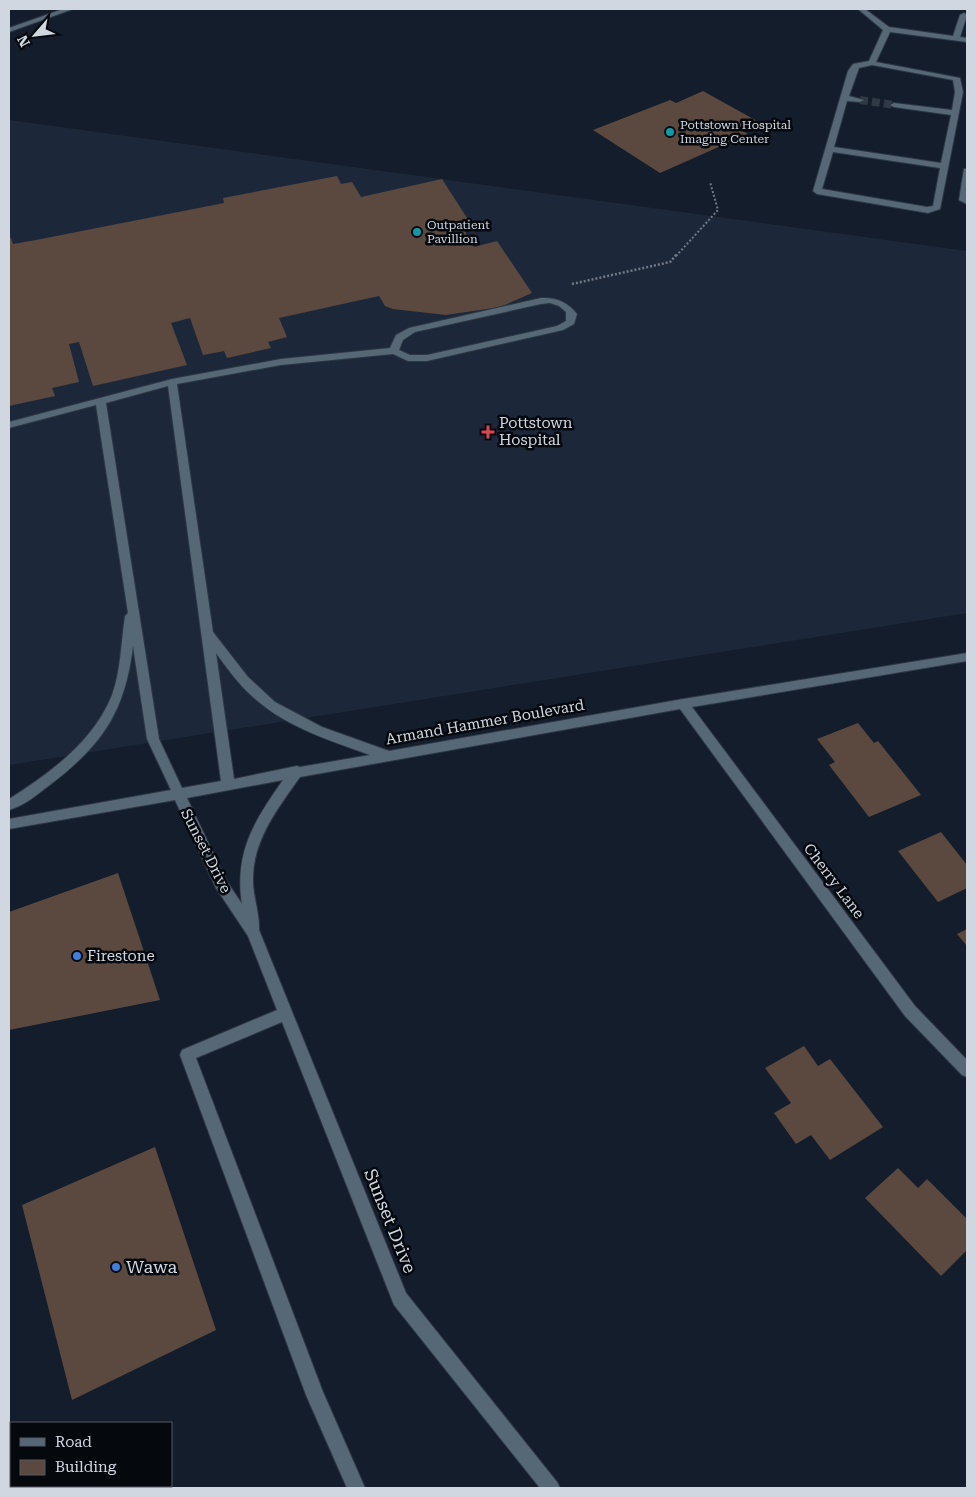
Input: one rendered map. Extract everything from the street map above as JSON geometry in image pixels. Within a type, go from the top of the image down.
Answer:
[{"type":"street","points":[[9,30],[69,9]]},
{"type":"street","points":[[861,9],[887,29],[967,40]]},
{"type":"street","points":[[956,38],[964,13]]},
{"type":"street","points":[[872,63],[887,29]]},
{"type":"street","points":[[872,63],[956,78],[959,92],[937,207],[928,210],[817,191],[852,71],[856,66],[872,63]]},
{"type":"street","points":[[844,98],[860,100]]},
{"type":"street","points":[[894,105],[955,114]]},
{"type":"street","points":[[830,149],[945,166]]},
{"type":"street","points":[[967,171],[963,200],[967,200]]},
{"type":"street","points":[[9,425],[101,403],[172,382],[281,362],[394,350],[408,358],[427,358],[560,328],[570,322],[572,314],[567,307],[558,302],[541,301],[412,330],[400,335],[395,342],[394,350]]},
{"type":"street","points":[[172,382],[228,784]]},
{"type":"street","name":"Sunset Drive","points":[[101,403],[153,739],[221,884],[254,933],[400,1299],[551,1488]]},
{"type":"street","points":[[9,805],[57,772],[84,747],[106,720],[118,694],[133,606]]},
{"type":"street","points":[[207,633],[256,694],[275,708],[300,723],[387,756]]},
{"type":"street","name":"Armand Hammer Boulevard","points":[[9,824],[683,704],[967,656]]},
{"type":"street","name":"Cherry Lane","points":[[683,704],[910,1011],[967,1070]]},
{"type":"street","name":"Sunset Drive","points":[[254,933],[246,880],[248,855],[264,818],[297,772]]},
{"type":"street","points":[[286,1013],[186,1055],[315,1395],[356,1488]]},
{"type":"path","points":[[567,286],[670,262],[718,210],[710,182]]},
{"type":"shaded area","name":"Pottstown Hospital","points":[[9,120],[967,251],[967,613],[9,765]]},
{"type":"building","name":"Pottstown Hospital Imaging Center","points":[[703,91],[757,121],[739,129],[748,134],[660,173],[593,130],[670,100],[676,103]]},
{"type":"building","points":[[337,176],[341,184],[352,182],[361,197],[442,179],[469,221],[460,223],[474,247],[497,241],[532,293],[500,307],[446,315],[393,309],[385,306],[379,296],[279,318],[287,337],[268,342],[271,348],[227,358],[224,351],[203,355],[190,318],[171,323],[187,365],[93,386],[79,342],[69,344],[79,382],[52,388],[55,396],[9,406],[9,238],[11,238],[13,244],[36,240],[224,203],[223,198]]},
{"type":"building","points":[[858,723],[874,743],[878,741],[921,795],[869,817],[829,765],[835,762],[817,739]]},
{"type":"building","points":[[941,832],[967,865],[967,888],[938,902],[898,851]]},
{"type":"building","name":"Firestone","points":[[118,873],[160,1000],[9,1030],[9,912]]},
{"type":"building","points":[[967,929],[967,946],[957,934]]},
{"type":"building","points":[[804,1046],[818,1066],[830,1059],[883,1127],[830,1160],[811,1135],[796,1144],[774,1113],[791,1103],[765,1068]]},
{"type":"building","name":"Wawa","points":[[155,1147],[216,1330],[72,1400],[22,1205]]},
{"type":"building","points":[[898,1168],[918,1188],[927,1179],[967,1219],[967,1250],[941,1276],[865,1198]]},
{"type":"tunnel","points":[[860,100],[894,105]]},
{"type":"place","name":"Pottstown Hospital Imaging Center","points":[[670,132]]},
{"type":"place","name":"Outpatient Pavillion","points":[[417,232]]},
{"type":"place","name":"Pottstown Hospital","points":[[488,432]]},
{"type":"place","name":"Firestone","points":[[77,956]]},
{"type":"place","name":"Wawa","points":[[116,1267]]}]
